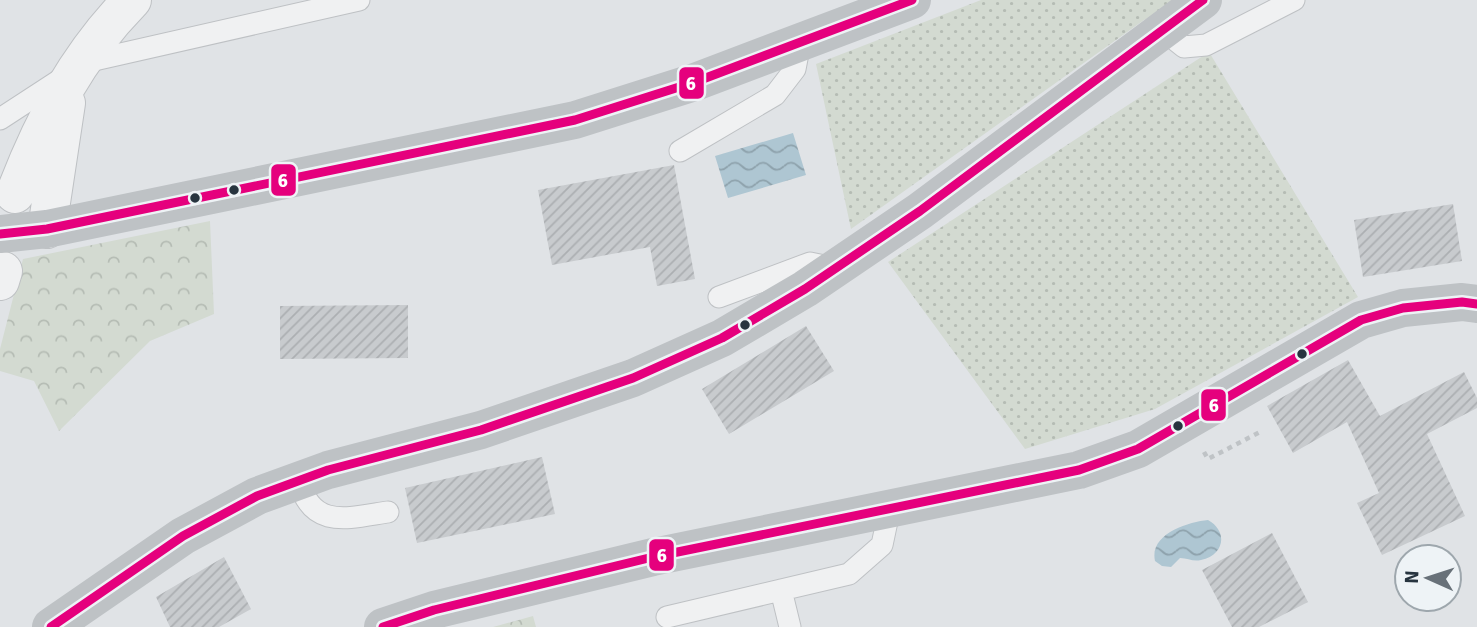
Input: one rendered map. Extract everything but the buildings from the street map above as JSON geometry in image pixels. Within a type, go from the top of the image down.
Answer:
[{"type":"street","points":[[1,262],[47,229],[575,120],[695,82],[912,0]]},
{"type":"street","points":[[51,627],[183,536],[257,496],[328,470],[481,430],[633,378],[722,338],[836,268],[931,203],[1203,0]]},
{"type":"street","points":[[15,194],[35,142],[75,68],[120,12]]},
{"type":"street","points":[[47,229],[75,68]]},
{"type":"street","points":[[383,627],[434,610],[653,557],[1079,470],[1138,449],[1361,320],[1403,308],[1462,302],[1477,304]]},
{"type":"lane","points":[[0,119],[75,68],[359,0]]},
{"type":"lane","points":[[1164,31],[1184,47],[1206,45],[1294,0]]},
{"type":"lane","points":[[680,151],[775,95],[795,69],[800,43]]},
{"type":"lane","points":[[719,297],[810,264],[836,268]]},
{"type":"lane","points":[[299,481],[304,500],[318,515],[350,518],[388,512]]},
{"type":"lane","points":[[667,617],[849,574],[882,545],[890,507]]},
{"type":"lane","points":[[781,590],[790,627]]},
{"type":"path","points":[[1202,449],[1208,459],[1260,432]]},
{"type":"green space","points":[[981,0],[1182,0],[1144,20],[851,229],[816,64]]},
{"type":"green space","points":[[1209,52],[1358,297],[1155,409],[1025,449],[888,262]]},
{"type":"green space","points":[[210,221],[214,314],[150,341],[59,431],[34,381],[0,371],[0,349],[23,259]]},
{"type":"green space","points":[[533,616],[536,627],[493,627]]},
{"type":"water","points":[[793,133],[806,175],[728,198],[715,156]]},
{"type":"water","points":[[1208,520],[1219,530],[1221,536],[1219,548],[1215,553],[1198,560],[1180,558],[1171,567],[1162,566],[1155,561],[1158,543],[1164,537],[1190,523]]},
{"type":"transit line","name":"6","points":[[0,234],[47,229],[575,120],[695,82],[912,0]]},
{"type":"transit line","name":"6","points":[[51,627],[183,536],[257,496],[328,470],[481,430],[633,378],[722,338],[805,289],[920,211],[1203,0]]},
{"type":"transit line","name":"6","points":[[383,627],[434,610],[653,557],[1079,470],[1138,449],[1361,320],[1403,308],[1462,302],[1477,304]]}]
